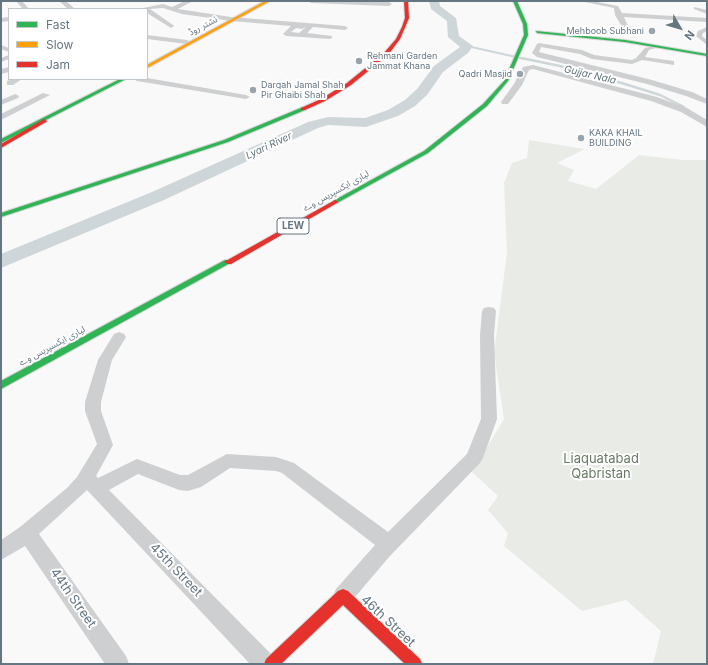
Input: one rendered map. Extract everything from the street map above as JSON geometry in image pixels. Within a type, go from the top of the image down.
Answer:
[{"type":"main road","name":"نشتر روڈ","points":[[148,62],[234,19],[263,1]]},
{"type":"main road","name":"نشتر روڈ","points":[[148,66],[268,1]]},
{"type":"main road","points":[[1,214],[226,141],[270,124],[323,100],[349,84],[386,54],[398,40],[408,13],[406,1]]},
{"type":"main road","name":"لیاری ایکسپریس وے","points":[[1,384],[119,322],[426,152],[468,120],[506,81],[526,35],[525,24],[515,1]]},
{"type":"main road","points":[[537,32],[657,46],[707,55]]},
{"type":"main road","points":[[1,141],[114,80]]},
{"type":"main road","points":[[1,135],[42,118],[122,80]]},
{"type":"main road","points":[[1,146],[34,128],[42,118]]},
{"type":"main road","points":[[271,664],[343,596]]},
{"type":"main road","name":"46th Street","points":[[343,596],[415,664]]},
{"type":"street","points":[[62,1],[71,8]]},
{"type":"street","points":[[172,9],[180,2],[190,1]]},
{"type":"street","points":[[311,1],[389,4]]},
{"type":"street","points":[[583,1],[616,7],[618,15],[624,25],[629,28],[628,32],[595,30]]},
{"type":"street","points":[[148,8],[159,6],[234,19],[345,28]]},
{"type":"street","points":[[696,8],[707,12]]},
{"type":"street","points":[[148,11],[171,26]]},
{"type":"street","points":[[618,15],[707,20]]},
{"type":"street","points":[[311,26],[294,26],[286,34],[330,37]]},
{"type":"street","points":[[301,35],[311,26]]},
{"type":"street","points":[[705,40],[699,36],[700,32],[707,29]]},
{"type":"street","points":[[148,37],[187,42]]},
{"type":"street","points":[[148,46],[162,39]]},
{"type":"street","points":[[657,46],[647,49],[641,58],[632,62],[617,62],[592,57],[582,52],[539,45],[535,50],[535,53],[539,56],[649,82],[689,94],[707,102]]},
{"type":"street","points":[[641,58],[671,63]]},
{"type":"street","points":[[505,102],[518,85],[526,69],[533,68],[607,85],[664,102],[684,110],[707,124]]},
{"type":"street","points":[[10,83],[16,80]]},
{"type":"street","points":[[143,80],[246,97]]},
{"type":"street","points":[[1,117],[46,95]]},
{"type":"street","points":[[1,103],[15,96]]},
{"type":"street","points":[[343,596],[389,544],[474,458],[489,419],[487,334],[489,311]]},
{"type":"street","points":[[91,482],[105,444],[93,411],[93,402],[105,360],[120,337]]},
{"type":"street","points":[[1,551],[27,533],[73,493],[91,482],[137,466],[179,482],[195,482],[227,460],[276,464],[288,468],[389,544]]},
{"type":"street","name":"45th Street","points":[[91,482],[265,664]]},
{"type":"street","name":"44th Street","points":[[27,533],[118,664]]},
{"type":"green space","name":"Liaquatabad Qabristan","points":[[529,140],[585,149],[557,163],[574,170],[568,181],[596,189],[639,155],[683,160],[707,160],[707,664],[653,664],[661,631],[626,600],[582,611],[504,546],[508,533],[488,510],[498,496],[472,472],[504,419],[494,353],[507,253],[504,183],[512,163],[527,158]]},
{"type":"waterway","name":"Lyari River","points":[[1,262],[158,196],[313,125],[328,121],[366,123],[393,113],[410,103],[422,92],[438,69],[464,50],[467,46],[454,37],[452,20],[435,7],[434,1]]},
{"type":"waterway","name":"Gujjar Nala","points":[[467,46],[525,59]]},
{"type":"waterway","name":"Gujjar Nala","points":[[521,58],[560,66],[625,84],[660,95],[684,107]]},
{"type":"traffic: fast","points":[[335,202],[426,152],[485,105],[506,81],[526,35],[525,24],[515,1]]},
{"type":"traffic: fast","points":[[537,32],[625,41],[707,55]]},
{"type":"traffic: fast","points":[[1,141],[122,80]]},
{"type":"traffic: fast","points":[[1,215],[226,141],[303,109]]},
{"type":"traffic: fast","points":[[1,385],[228,262]]},
{"type":"traffic: slow","points":[[148,66],[268,1]]},
{"type":"traffic: jam","points":[[303,109],[323,100],[349,84],[386,54],[398,39],[404,27],[407,18],[406,1]]},
{"type":"traffic: jam","points":[[1,146],[44,121]]},
{"type":"traffic: jam","points":[[228,262],[335,202]]},
{"type":"traffic: jam","points":[[271,664],[343,596],[415,664]]},
{"type":"place","name":"Mehboob Subhani","points":[[652,31]]},
{"type":"place","name":"Rehmani Garden Jammat Khana","points":[[359,61]]},
{"type":"place","name":"Qadri Masjid","points":[[520,74]]},
{"type":"place","name":"Dargah Jamal Shah Pir Ghaibi Shah","points":[[253,90]]},
{"type":"place","name":"KAKA KHAIL BUILDING","points":[[581,138]]}]
